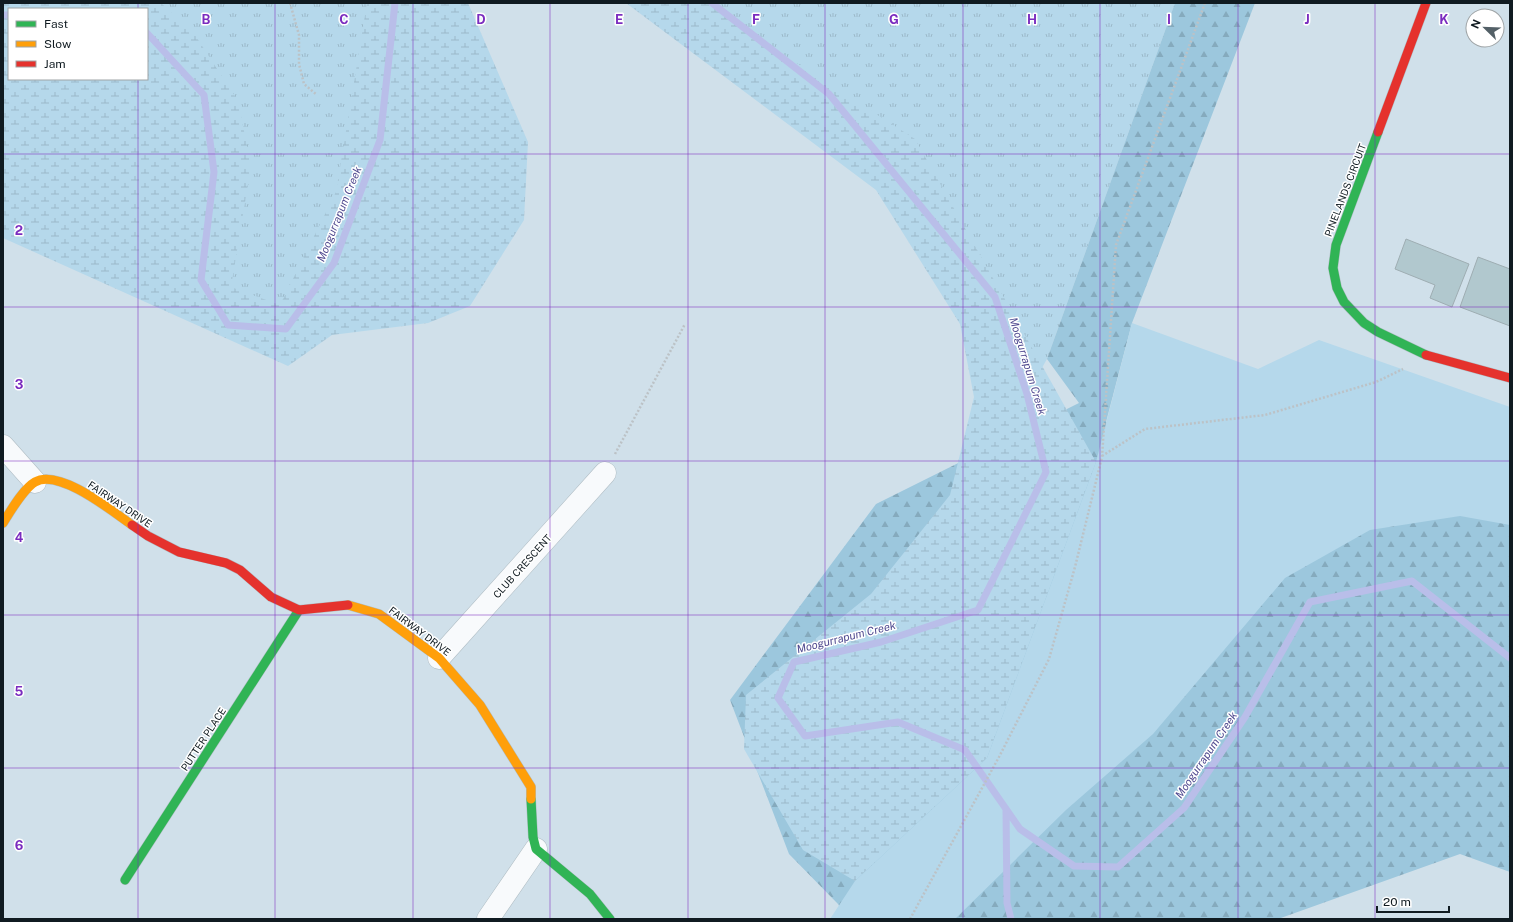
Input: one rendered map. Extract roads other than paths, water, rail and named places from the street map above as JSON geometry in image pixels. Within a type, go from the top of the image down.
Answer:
[{"type":"street","name":"PINELANDS CIRCUIT","points":[[1426,3],[1336,246],[1333,268],[1337,288],[1344,302],[1364,323],[1378,332],[1431,357],[1510,378]]},
{"type":"street","points":[[3,446],[35,482],[18,499],[3,522]]},
{"type":"street","name":"CLUB CRESCENT","points":[[439,658],[605,473]]},
{"type":"street","name":"FAIRWAY DRIVE","points":[[35,482],[51,479],[83,491],[148,536],[179,552],[226,563],[240,570],[271,597],[299,610],[350,605],[380,614],[439,658],[480,705],[531,786],[533,837],[536,849]]},
{"type":"street","name":"PUTTER PLACE","points":[[125,880],[299,610]]},
{"type":"street","points":[[488,919],[536,849],[550,863],[590,894],[610,919]]},
{"type":"waterway","name":"Moogurrapum Creek","points":[[148,34],[204,95],[214,172],[201,280],[228,325],[286,329],[334,263],[380,140],[395,3]]},
{"type":"waterway","name":"Moogurrapum Creek","points":[[712,3],[829,94],[995,297],[1027,394],[1046,472],[978,610],[881,642],[794,662],[778,698],[805,736],[898,722],[965,750],[1020,829],[1074,866],[1118,867],[1184,808],[1245,717],[1310,602],[1412,581],[1510,658]]},
{"type":"waterway","name":"Moogurrapum Creek","points":[[3,15],[8,15]]},
{"type":"waterway","points":[[1006,809],[1007,903],[1011,919]]}]
